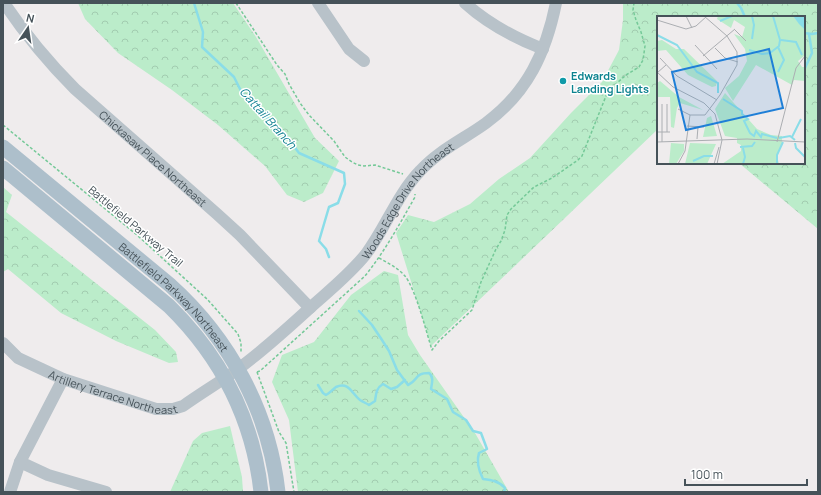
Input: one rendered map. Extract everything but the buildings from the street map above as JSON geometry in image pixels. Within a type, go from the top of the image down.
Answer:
[{"type":"main road","name":"Battlefield Parkway Northeast","points":[[3,147],[183,297],[209,326],[238,369],[248,387],[261,419],[272,456],[278,492]]},
{"type":"main road","name":"Battlefield Parkway Northeast","points":[[3,168],[169,306],[200,339],[226,378],[235,397],[252,442],[258,468],[261,492]]},
{"type":"street","name":"Chickasaw Place Northeast","points":[[4,3],[33,44],[75,88],[218,214],[310,308]]},
{"type":"street","points":[[318,3],[349,49],[364,61]]},
{"type":"street","points":[[465,3],[482,18],[543,49]]},
{"type":"street","name":"Woods Edge Drive Northeast","points":[[226,378],[269,345],[351,270],[366,254],[398,199],[421,170],[450,146],[486,123],[501,111],[514,97],[536,65],[551,26],[556,3]]},
{"type":"street","name":"Artillery Terrace Northeast","points":[[3,343],[18,358],[63,379],[156,409],[165,410],[183,406],[226,378]]},
{"type":"street","points":[[10,492],[20,462],[63,379]]},
{"type":"street","points":[[20,462],[48,474],[103,492]]},
{"type":"path","points":[[236,3],[277,65],[285,74],[300,103],[309,115],[334,141],[345,157],[358,165],[375,165],[403,174]]},
{"type":"path","points":[[379,258],[394,266],[404,276],[411,287],[432,350],[439,341],[472,310],[480,282],[502,240],[507,216],[511,209],[534,187],[552,178],[582,156],[608,91],[626,75],[639,67],[643,60],[645,46],[633,10],[634,3]]},
{"type":"path","name":"Battlefield Parkway Trail","points":[[3,125],[136,235],[208,298],[238,334],[242,353]]},
{"type":"path","points":[[257,372],[279,432],[286,443],[294,492]]},
{"type":"green space","points":[[78,3],[233,3],[256,37],[315,138],[339,161],[323,193],[304,202],[287,195],[265,166],[218,125],[172,90],[118,53],[85,19]]},
{"type":"green space","points":[[623,3],[818,3],[818,229],[740,164],[805,164],[805,16],[657,16],[657,130],[431,346],[396,233],[408,215],[434,222],[470,204],[499,179],[530,158],[602,82],[619,50],[623,20]]},
{"type":"green space","points":[[3,187],[12,195],[6,212],[155,330],[176,352],[178,362],[169,363],[116,341],[61,313],[8,269],[3,272]]},
{"type":"green space","points":[[384,271],[398,275],[408,335],[420,355],[475,433],[509,492],[298,492],[289,420],[272,382],[282,355],[314,342],[351,295]]},
{"type":"green space","points":[[230,426],[242,477],[243,492],[170,492],[193,441],[202,433]]},
{"type":"waterway","name":"Cattail Branch","points":[[194,3],[203,32],[202,47],[234,77],[242,93],[287,137],[299,153],[344,173],[345,184],[338,203],[329,207],[319,241],[326,249],[329,257]]},
{"type":"waterway","points":[[737,3],[745,16]]},
{"type":"waterway","points":[[805,33],[818,33]]},
{"type":"waterway","points":[[805,68],[812,53],[809,34]]},
{"type":"waterway","name":"Cattail Branch","points":[[359,311],[372,325],[382,340],[389,351],[397,370],[408,385],[419,375],[429,373],[432,378],[431,389],[447,399],[453,412],[466,420],[473,431],[481,433],[487,449],[479,453],[478,456],[480,473],[483,479],[495,481],[503,486],[505,488],[504,492]]},
{"type":"waterway","points":[[318,385],[326,395],[336,387],[347,387],[360,400],[369,405],[375,401],[377,391],[383,384],[391,389],[397,387],[405,380]]},
{"type":"place","name":"Edwards Landing Lights","points":[[563,81]]}]
